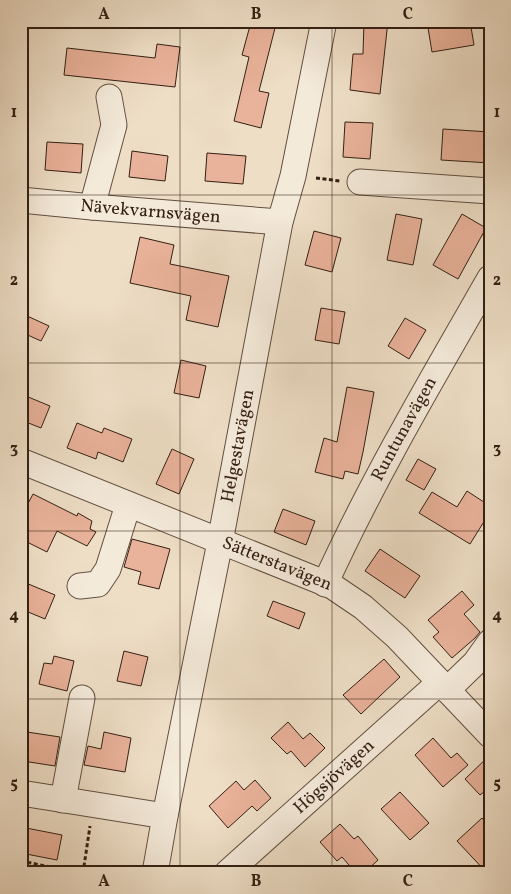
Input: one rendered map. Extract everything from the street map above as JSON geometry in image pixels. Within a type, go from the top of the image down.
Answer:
[{"type":"street","name":"Helgestavägen","points":[[155,873],[280,222],[293,176],[324,21]]},
{"type":"street","points":[[92,208],[114,125],[109,97]]},
{"type":"street","points":[[360,182],[490,191]]},
{"type":"street","name":"Nävekvarnsvägen","points":[[21,200],[92,208],[280,222]]},
{"type":"street","name":"Runtunavägen","points":[[325,584],[339,553],[415,408],[481,313],[490,278]]},
{"type":"street","name":"Sätterstavägen","points":[[21,462],[332,586],[363,607],[397,637],[490,735]]},
{"type":"street","points":[[80,586],[98,584],[108,569],[128,505]]},
{"type":"street","name":"Högsjövägen","points":[[227,873],[444,686],[475,663],[490,642]]},
{"type":"street","points":[[63,800],[82,698]]},
{"type":"street","points":[[21,793],[165,816]]},
{"type":"path","points":[[293,176],[360,182]]},
{"type":"path","points":[[21,861],[82,873],[94,805]]},
{"type":"building","points":[[364,21],[388,21],[380,94],[350,90],[353,54],[363,54]]},
{"type":"building","points":[[442,21],[470,21],[474,45],[432,52],[428,28],[443,26]]},
{"type":"building","points":[[251,22],[275,28],[259,91],[269,93],[261,128],[234,121],[249,57],[242,55]]},
{"type":"building","points":[[157,44],[180,47],[175,87],[64,75],[67,48],[155,58]]},
{"type":"building","points":[[345,122],[373,123],[370,159],[343,157]]},
{"type":"building","points":[[443,129],[490,132],[490,163],[441,160]]},
{"type":"building","points":[[47,142],[83,144],[81,173],[45,170]]},
{"type":"building","points":[[132,151],[168,156],[165,181],[129,177]]},
{"type":"building","points":[[207,153],[246,156],[243,184],[205,181]]},
{"type":"building","points":[[396,214],[422,219],[413,265],[387,260]]},
{"type":"building","points":[[462,214],[486,228],[458,279],[433,265]]},
{"type":"building","points":[[314,231],[341,238],[332,272],[305,265]]},
{"type":"building","points":[[140,237],[174,245],[170,264],[229,276],[218,327],[186,320],[191,296],[130,283]]},
{"type":"building","points":[[321,308],[345,312],[339,344],[315,340]]},
{"type":"building","points":[[25,315],[49,326],[41,341],[21,332],[21,324]]},
{"type":"building","points":[[405,318],[426,330],[409,359],[388,346]]},
{"type":"building","points":[[181,360],[206,366],[199,398],[174,393]]},
{"type":"building","points":[[347,387],[374,392],[358,474],[345,471],[343,479],[315,472],[324,438],[337,442]]},
{"type":"building","points":[[21,394],[50,406],[41,428],[21,420]]},
{"type":"building","points":[[77,423],[102,433],[104,428],[132,439],[123,462],[98,452],[96,459],[67,448]]},
{"type":"building","points":[[172,449],[194,459],[179,494],[156,484]]},
{"type":"building","points":[[418,459],[436,469],[424,490],[406,480]]},
{"type":"building","points":[[467,491],[490,506],[490,512],[470,544],[419,513],[432,492],[457,507]]},
{"type":"building","points":[[33,494],[77,516],[78,513],[92,521],[90,529],[96,532],[87,546],[57,531],[47,552],[21,539],[21,517]]},
{"type":"building","points":[[283,509],[315,521],[306,545],[274,532]]},
{"type":"building","points":[[132,539],[170,549],[159,589],[138,584],[141,572],[124,567]]},
{"type":"building","points":[[380,549],[420,576],[405,598],[365,571]]},
{"type":"building","points":[[21,581],[55,595],[45,619],[21,609]]},
{"type":"building","points":[[462,591],[474,605],[464,614],[480,632],[452,658],[433,637],[439,632],[428,620]]},
{"type":"building","points":[[273,601],[305,613],[299,629],[267,616]]},
{"type":"building","points":[[124,651],[148,657],[141,686],[117,681]]},
{"type":"building","points":[[54,656],[74,661],[67,691],[39,684],[44,663],[52,664]]},
{"type":"building","points":[[384,659],[400,677],[361,714],[343,695]]},
{"type":"building","points":[[288,722],[303,739],[310,733],[325,748],[305,767],[291,751],[287,754],[271,738]]},
{"type":"building","points":[[27,732],[60,737],[55,766],[23,761]]},
{"type":"building","points":[[104,732],[131,738],[125,772],[84,765],[88,746],[101,749]]},
{"type":"building","points":[[433,738],[451,758],[457,753],[468,765],[443,787],[415,755]]},
{"type":"building","points":[[490,755],[490,787],[480,795],[465,779]]},
{"type":"building","points":[[255,780],[271,798],[257,811],[252,806],[228,828],[209,806],[236,781],[244,790]]},
{"type":"building","points":[[400,792],[429,823],[410,840],[381,809]]},
{"type":"building","points":[[482,818],[490,827],[490,873],[487,873],[457,841]]},
{"type":"building","points":[[340,824],[354,839],[358,836],[378,860],[364,873],[356,873],[342,857],[337,861],[320,842]]},
{"type":"building","points":[[21,827],[62,835],[57,860],[21,853]]}]
